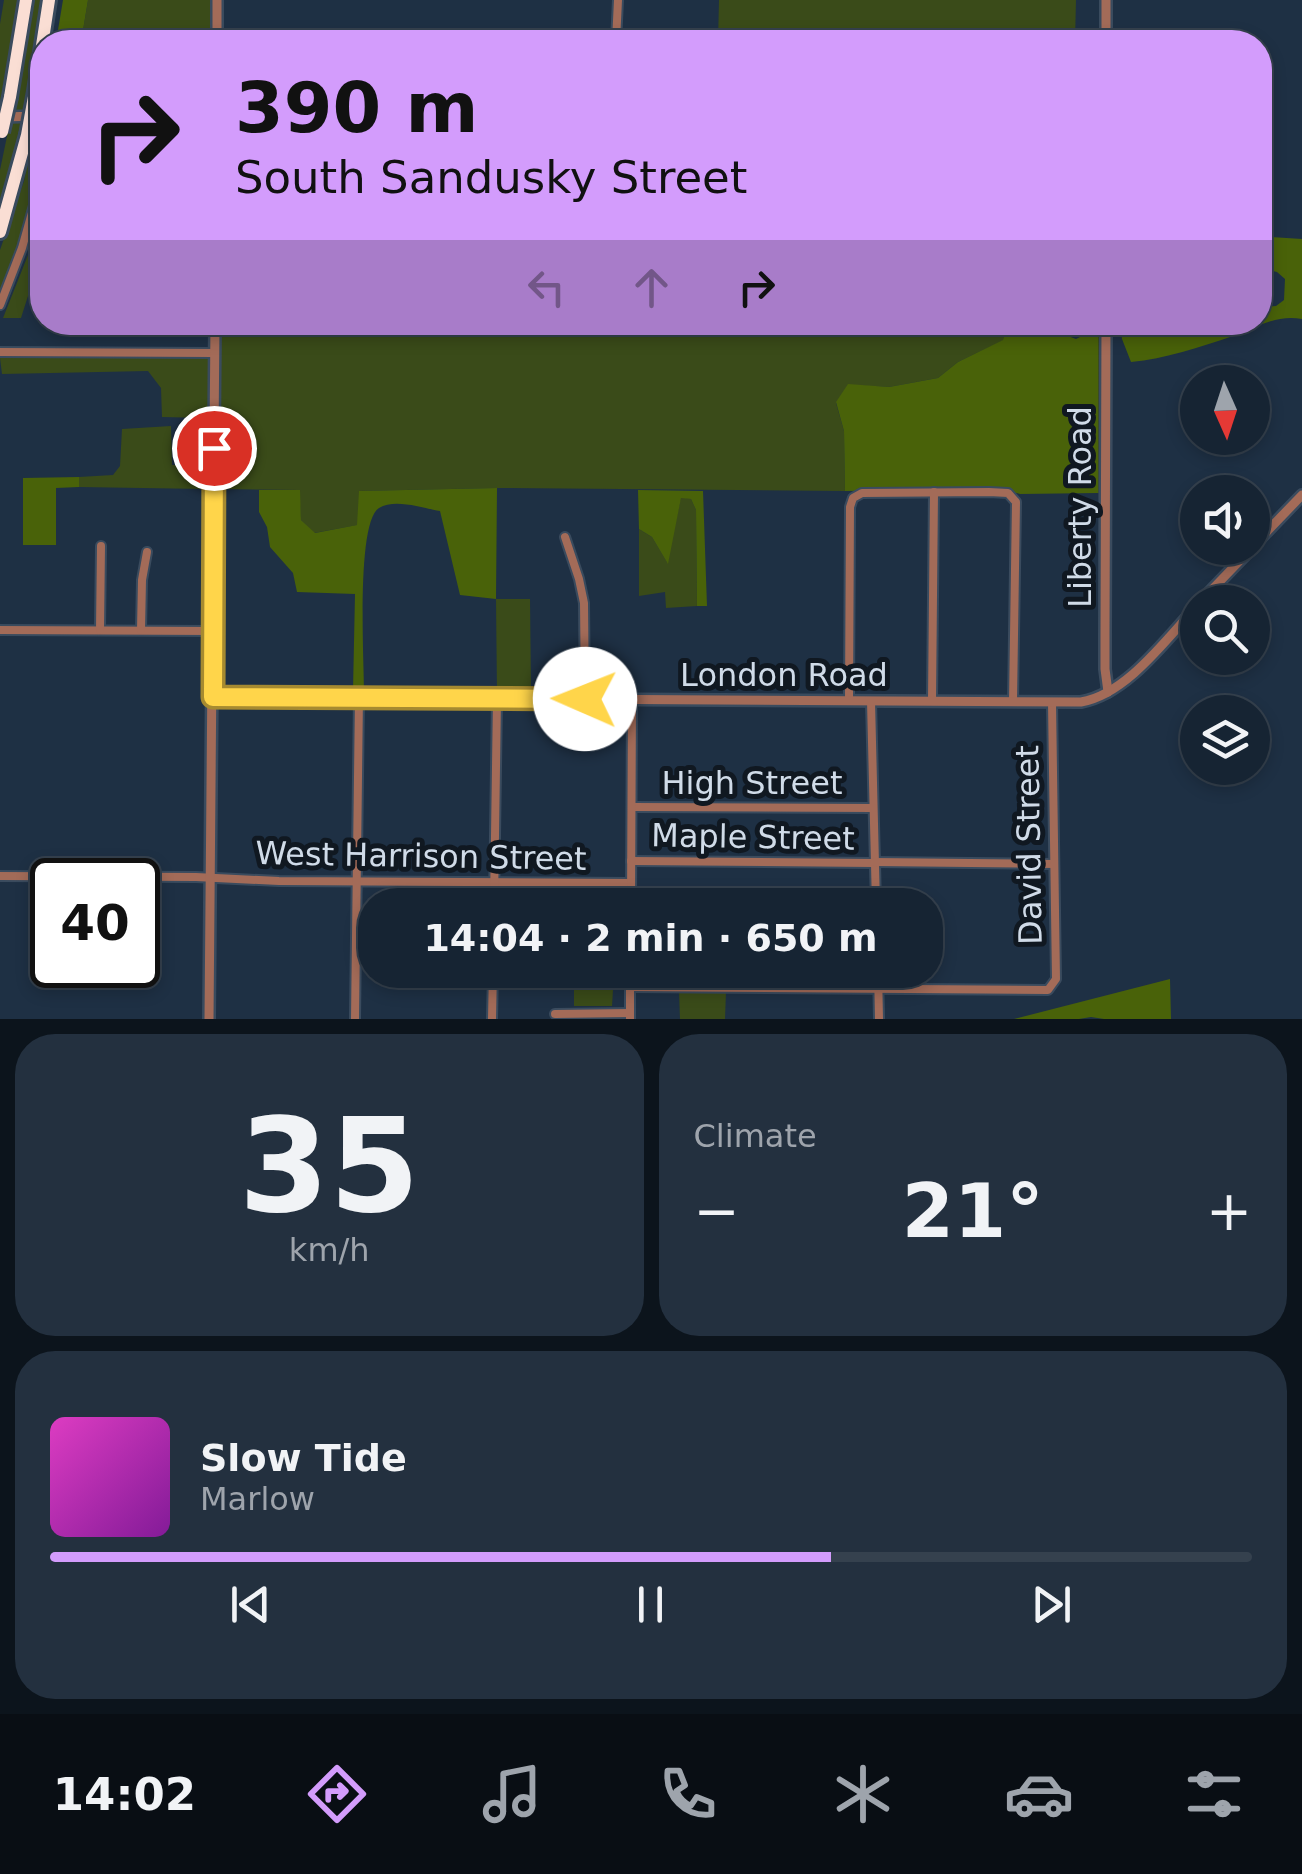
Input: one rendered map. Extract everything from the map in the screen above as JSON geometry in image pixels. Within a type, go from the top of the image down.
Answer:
[{"type":"highway","points":[[1,137],[26,0]]},
{"type":"highway","points":[[44,30],[48,0]]},
{"type":"highway","points":[[0,232],[30,115]]},
{"type":"street","points":[[216,30],[217,0]]},
{"type":"street","points":[[617,30],[618,0]]},
{"type":"street","points":[[1106,0],[1106,30]]},
{"type":"street","points":[[0,116],[30,116]]},
{"type":"street","points":[[0,305],[30,223]]},
{"type":"street","points":[[209,1019],[215,335]]},
{"type":"street","name":"Liberty Road","points":[[1106,335],[1108,692]]},
{"type":"street","points":[[0,352],[215,354]]},
{"type":"street","points":[[932,701],[934,492]]},
{"type":"street","points":[[849,700],[850,508],[855,496],[862,493],[934,492],[1008,493],[1014,497],[1013,702]]},
{"type":"street","name":"London Road","points":[[1270,528],[1302,495]]},
{"type":"street","points":[[565,538],[584,596],[585,699]]},
{"type":"street","points":[[100,630],[101,546]]},
{"type":"street","points":[[141,630],[147,552]]},
{"type":"street","name":"London Road","points":[[1217,585],[1235,565]]},
{"type":"street","name":"London Road","points":[[213,697],[1088,700],[1126,680],[1180,624]]},
{"type":"street","points":[[0,630],[213,631]]},
{"type":"street","points":[[354,1019],[359,696]]},
{"type":"street","points":[[494,888],[498,698]]},
{"type":"street","points":[[631,888],[632,700]]},
{"type":"street","points":[[870,700],[875,888]]},
{"type":"street","name":"David Street","points":[[878,989],[1040,991],[1053,986],[1056,979],[1052,702]]},
{"type":"street","name":"High Street","points":[[632,807],[873,808]]},
{"type":"street","name":"Maple Street","points":[[631,861],[1054,864]]},
{"type":"street","name":"West Harrison Street","points":[[0,876],[631,883]]},
{"type":"street","points":[[492,1019],[493,988]]},
{"type":"street","points":[[556,1014],[630,1016],[630,988]]},
{"type":"street","points":[[754,988],[878,989],[879,1019]]},
{"type":"green space","points":[[4,0],[18,0],[0,104],[0,24]]},
{"type":"green space","points":[[30,0],[43,0],[38,30],[30,30],[26,110],[12,110]]},
{"type":"green space","points":[[63,0],[88,0],[83,30],[58,30]]},
{"type":"green space","points":[[88,0],[213,0],[212,30],[83,30]]},
{"type":"green space","points":[[719,0],[1076,0],[1075,30],[718,30]]},
{"type":"green space","points":[[23,121],[0,218],[0,170],[10,122]]},
{"type":"green space","points":[[30,149],[30,214],[0,295],[0,250],[24,181]]},
{"type":"green space","points":[[1272,237],[1302,239],[1302,319],[1272,321],[1272,306],[1284,300],[1285,279],[1272,271]]},
{"type":"green space","points":[[30,249],[30,290],[21,318],[3,318]]},
{"type":"green space","points":[[220,335],[1006,335],[1004,340],[958,362],[938,378],[889,387],[848,385],[836,403],[844,431],[845,491],[360,491],[358,525],[314,533],[301,520],[299,490],[219,489]]},
{"type":"green space","points":[[1005,335],[1065,335],[1076,339],[1098,335],[1098,493],[845,491],[844,431],[836,402],[848,384],[889,387],[938,378],[958,362],[1003,340]]},
{"type":"green space","points":[[1098,335],[1102,335],[1102,493],[1098,493]]},
{"type":"green space","points":[[1122,335],[1236,335],[1131,362]]},
{"type":"green space","points":[[0,358],[209,358],[208,414],[205,418],[162,417],[161,388],[148,371],[2,374]]},
{"type":"green space","points":[[171,426],[172,465],[206,465],[205,489],[79,487],[79,477],[113,475],[120,466],[122,429]]},
{"type":"green space","points":[[79,477],[79,487],[56,488],[56,545],[23,545],[23,478]]},
{"type":"green space","points":[[497,488],[496,599],[460,595],[440,511],[401,504],[379,508],[372,519],[364,564],[364,690],[353,690],[355,594],[297,592],[293,573],[270,547],[267,527],[259,512],[259,490],[300,490],[301,520],[315,533],[357,525],[359,491]]},
{"type":"green space","points":[[638,490],[703,491],[707,606],[697,606],[696,510],[691,499],[681,498],[668,564],[652,537],[639,529]]},
{"type":"green space","points":[[681,497],[691,499],[696,510],[697,606],[666,608],[665,592],[639,596],[639,529],[652,537],[667,562]]},
{"type":"green space","points":[[496,599],[530,599],[531,693],[497,693]]},
{"type":"green space","points":[[1170,979],[1171,1019],[1014,1019]]},
{"type":"green space","points":[[574,988],[613,990],[612,1006],[574,1006]]},
{"type":"green space","points":[[679,991],[726,992],[725,1019],[680,1019]]},
{"type":"route","points":[[214,448],[213,697],[585,699]]}]
